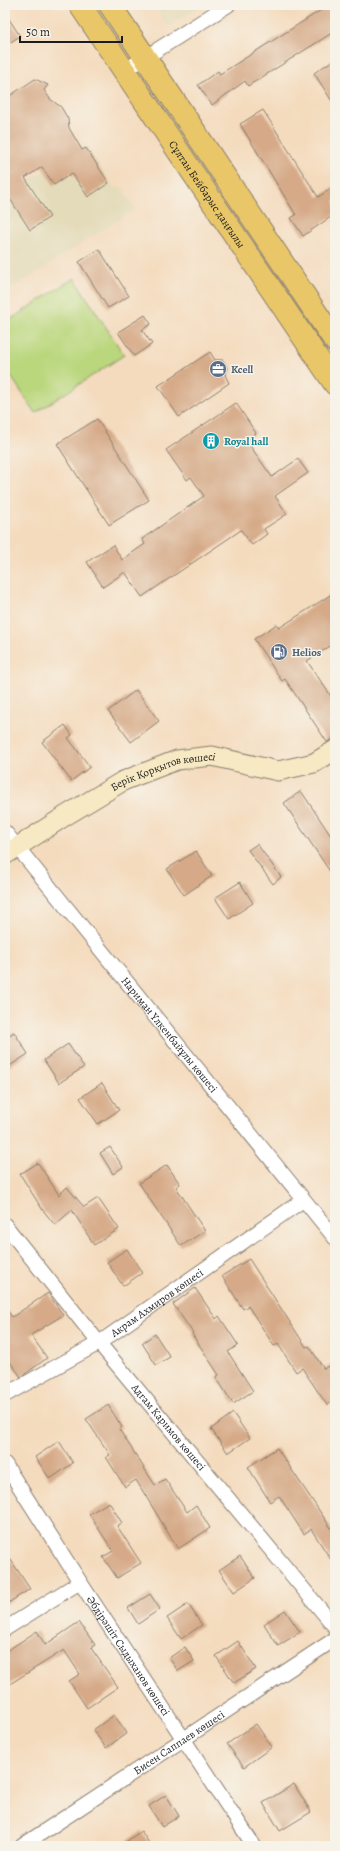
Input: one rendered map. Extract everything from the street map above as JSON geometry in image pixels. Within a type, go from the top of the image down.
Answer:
[{"type":"main road","name":"Сұлтан Бейбарыс даңғылы","points":[[80,5],[335,384]]},
{"type":"main road","points":[[110,5],[335,341]]},
{"type":"street","points":[[124,70],[228,5]]},
{"type":"street","name":"Берік Қорқытов көшесі","points":[[11,852],[123,781],[177,760],[212,756],[278,771],[314,763],[335,750]]},
{"type":"street","name":"Нариман Үлкенбайұлы көшесі","points":[[5,832],[11,852],[303,1200],[333,1233]]},
{"type":"street","name":"Акрам Ахмиров көшесі","points":[[5,1395],[99,1343],[303,1200]]},
{"type":"street","name":"Адгам Каримов көшесі","points":[[5,1225],[99,1343],[335,1627]]},
{"type":"street","name":"Әбдірәшіт Сыдыханов көшесі","points":[[5,1464],[80,1582],[254,1846]]},
{"type":"street","points":[[5,1629],[80,1582]]},
{"type":"street","name":"Бисен Саппаев көшесі","points":[[22,1846],[335,1639]]},
{"type":"shaded area","points":[[154,5],[202,5],[168,27]]},
{"type":"shaded area","points":[[85,144],[115,189],[121,186],[135,209],[5,293],[5,196]]},
{"type":"green space","points":[[74,278],[124,355],[35,413],[5,367],[5,323]]},
{"type":"building","points":[[329,5],[335,5],[335,31],[248,86],[245,81],[212,105],[198,85],[218,71],[220,74]]},
{"type":"building","points":[[5,13],[20,36],[5,46]]},
{"type":"building","points":[[335,59],[335,106],[314,73]]},
{"type":"building","points":[[35,79],[48,85],[44,90],[50,99],[61,107],[68,119],[69,128],[82,150],[86,148],[109,183],[88,197],[72,173],[54,185],[42,167],[25,178],[50,217],[30,230],[5,191],[5,99]]},
{"type":"building","points":[[263,110],[318,197],[335,186],[335,214],[303,236],[291,218],[296,215],[240,124]]},
{"type":"building","points":[[99,249],[129,296],[108,308],[79,262]]},
{"type":"building","points":[[145,315],[151,324],[142,330],[152,344],[134,356],[118,332]]},
{"type":"building","points":[[210,352],[215,360],[223,360],[227,368],[225,375],[229,383],[179,417],[158,386]]},
{"type":"building","points":[[236,403],[256,433],[246,440],[272,477],[298,459],[308,473],[275,496],[287,514],[264,529],[267,534],[252,545],[241,530],[142,597],[125,572],[103,587],[87,562],[113,545],[122,560],[145,544],[142,539],[204,496],[191,477],[187,480],[166,450]]},
{"type":"building","points":[[97,419],[149,500],[109,525],[57,444]]},
{"type":"building","points":[[335,592],[335,643],[307,661],[335,702],[335,737],[327,742],[285,679],[282,681],[254,639],[277,624],[279,628]]},
{"type":"building","points":[[136,690],[159,721],[131,742],[108,711]]},
{"type":"building","points":[[65,725],[72,735],[68,738],[90,767],[71,781],[42,742]]},
{"type":"building","points":[[301,791],[335,842],[335,879],[284,803]]},
{"type":"building","points":[[257,844],[281,877],[273,884],[248,850]]},
{"type":"building","points":[[196,851],[212,876],[184,895],[167,869]]},
{"type":"building","points":[[240,882],[253,903],[229,919],[215,898]]},
{"type":"building","points":[[14,1032],[28,1054],[5,1069],[5,1038]]},
{"type":"building","points":[[68,1044],[84,1067],[59,1083],[44,1060]]},
{"type":"building","points":[[102,1083],[119,1110],[98,1124],[80,1098]]},
{"type":"building","points":[[110,1147],[123,1167],[113,1174],[100,1153]]},
{"type":"building","points":[[38,1163],[59,1195],[67,1187],[84,1207],[98,1198],[119,1229],[94,1245],[72,1210],[55,1225],[42,1209],[20,1174]]},
{"type":"building","points":[[167,1165],[180,1184],[176,1187],[205,1231],[181,1246],[139,1183]]},
{"type":"building","points":[[127,1249],[142,1273],[123,1286],[107,1262]]},
{"type":"building","points":[[249,1259],[306,1347],[309,1346],[324,1369],[331,1364],[335,1371],[335,1400],[327,1405],[302,1368],[296,1372],[278,1344],[274,1346],[248,1306],[243,1309],[222,1276]]},
{"type":"building","points":[[195,1288],[216,1319],[219,1316],[238,1345],[228,1352],[253,1391],[233,1404],[216,1377],[219,1375],[173,1304]]},
{"type":"building","points":[[48,1293],[63,1315],[31,1335],[47,1358],[21,1377],[5,1355],[5,1307],[12,1317]]},
{"type":"building","points":[[155,1334],[170,1357],[156,1365],[142,1343]]},
{"type":"building","points":[[108,1405],[122,1427],[119,1429],[155,1485],[165,1479],[187,1512],[196,1505],[210,1528],[178,1549],[136,1480],[125,1487],[106,1457],[110,1455],[86,1419]]},
{"type":"building","points":[[233,1413],[250,1438],[228,1453],[211,1429]]},
{"type":"building","points":[[59,1441],[73,1463],[50,1479],[35,1457]]},
{"type":"building","points":[[277,1448],[335,1534],[335,1566],[311,1529],[304,1534],[279,1496],[270,1502],[248,1467]]},
{"type":"building","points":[[109,1502],[122,1523],[117,1526],[141,1563],[117,1578],[103,1557],[113,1551],[89,1514]]},
{"type":"building","points":[[5,1551],[30,1589],[5,1605]]},
{"type":"building","points":[[240,1556],[255,1578],[234,1592],[219,1570]]},
{"type":"building","points":[[150,1594],[160,1609],[138,1624],[128,1608]]},
{"type":"building","points":[[188,1604],[202,1625],[181,1639],[167,1618]]},
{"type":"building","points":[[285,1610],[300,1632],[278,1646],[264,1624]]},
{"type":"building","points":[[79,1622],[95,1645],[91,1648],[118,1687],[87,1708],[69,1681],[80,1674],[64,1650],[5,1687],[5,1652],[37,1631],[45,1645]]},
{"type":"building","points":[[238,1641],[256,1669],[234,1683],[216,1656]]},
{"type":"building","points":[[185,1647],[194,1661],[178,1671],[169,1658]]},
{"type":"building","points":[[114,1715],[127,1733],[106,1748],[93,1730]]},
{"type":"building","points":[[256,1724],[272,1747],[244,1767],[227,1744]]},
{"type":"building","points":[[294,1784],[311,1812],[280,1831],[263,1803]]},
{"type":"building","points":[[166,1795],[179,1816],[162,1827],[149,1806]]},
{"type":"building","points":[[141,1831],[151,1846],[120,1846]]},
{"type":"place","name":"Kcell","points":[[218,369]]},
{"type":"place","name":"Royal hall","points":[[211,441]]},
{"type":"place","name":"Helios","points":[[279,652]]}]
